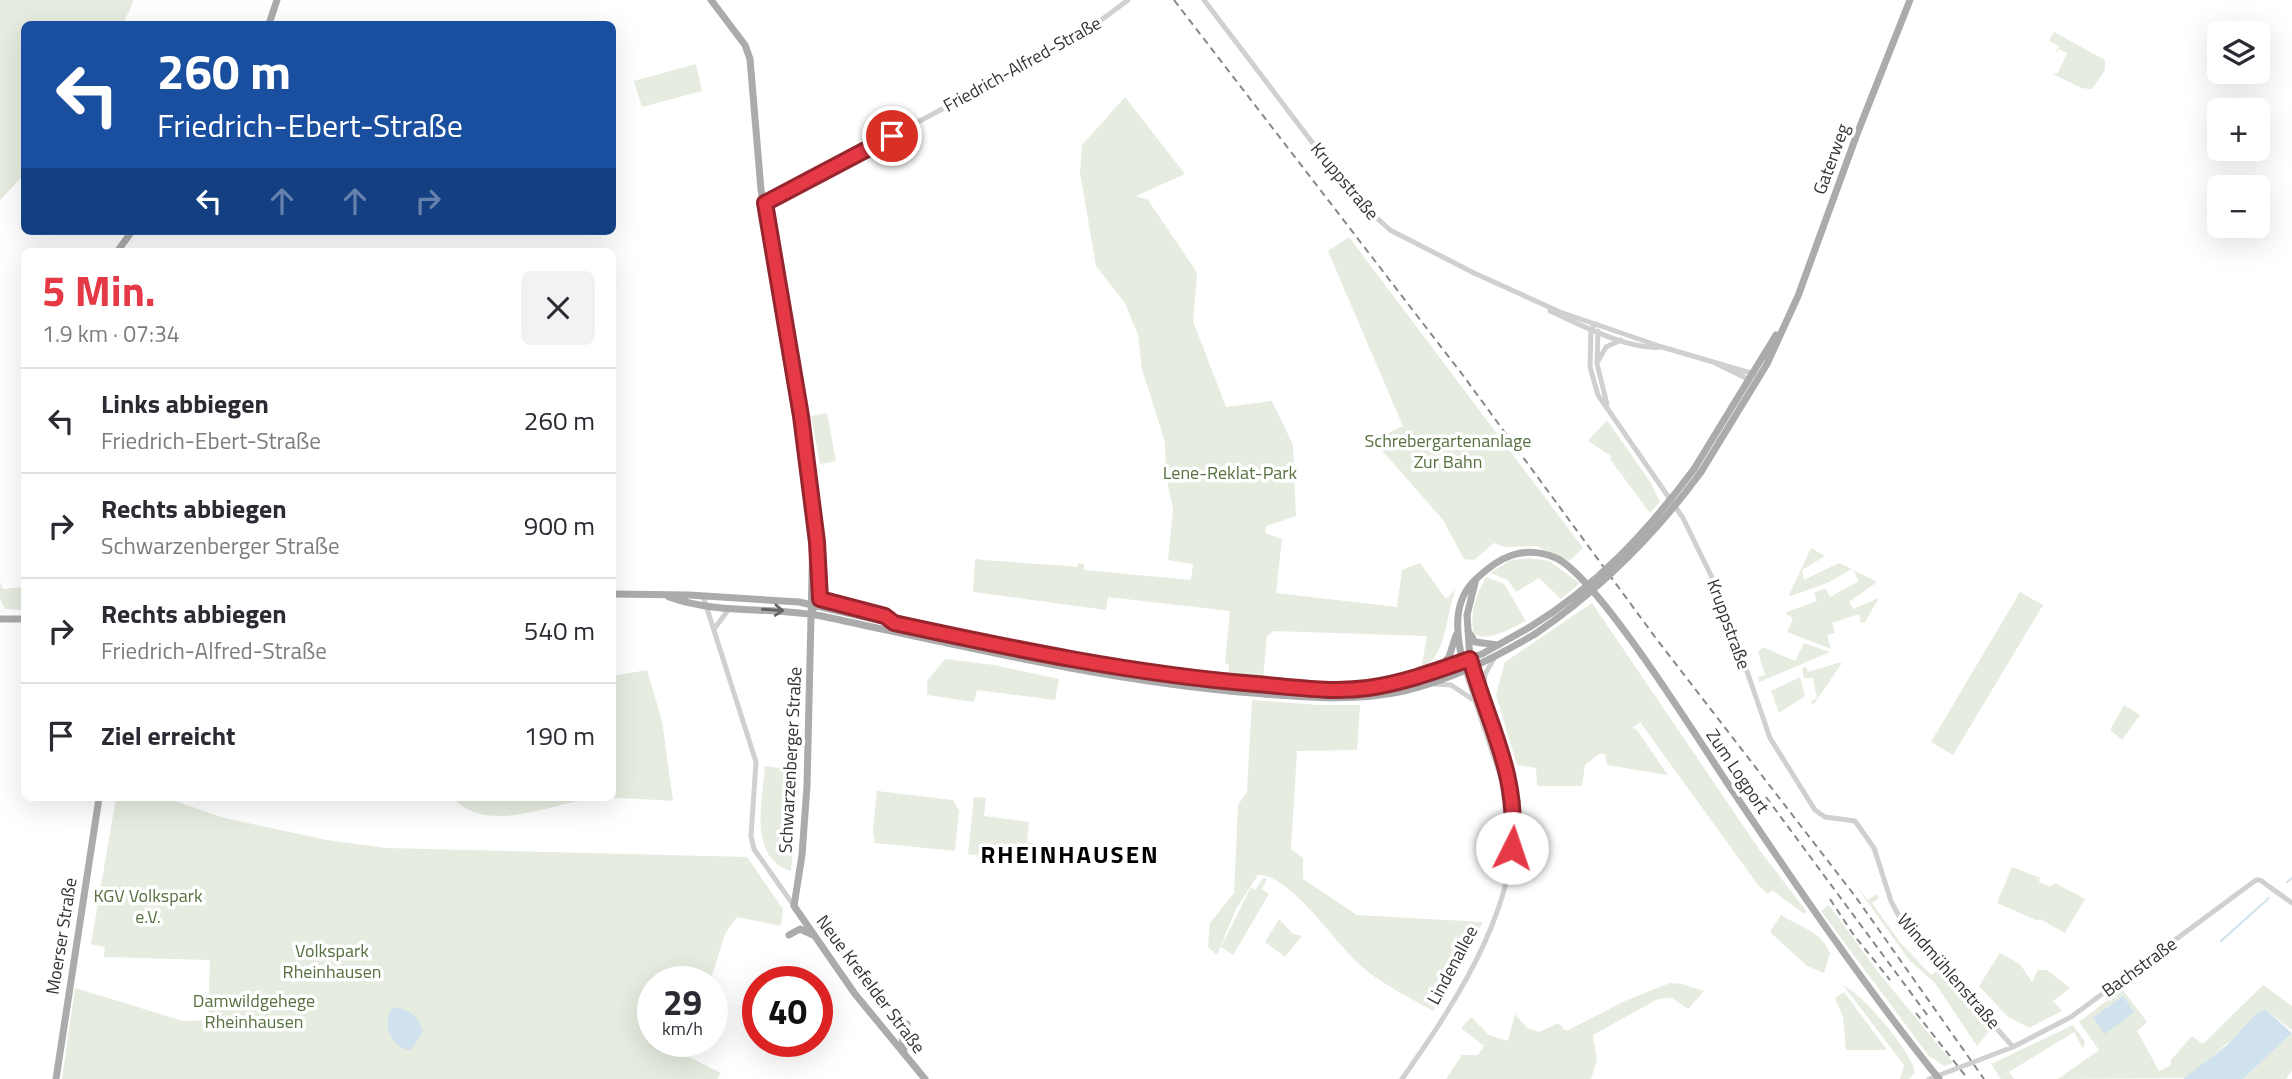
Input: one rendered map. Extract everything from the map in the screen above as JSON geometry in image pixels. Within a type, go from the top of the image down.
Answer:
[{"type":"main road","points":[[270,21],[277,0]]},
{"type":"main road","name":"Schwarzenberger Straße","points":[[711,0],[745,45],[750,59],[761,190],[801,416],[817,542],[817,593],[813,605]]},
{"type":"main road","name":"Gaterweg","points":[[1532,631],[1604,573],[1662,511],[1697,470],[1754,378],[1798,296],[1857,134],[1910,0]]},
{"type":"main road","name":"Schwarzenberger Straße","points":[[794,906],[807,806],[814,526]]},
{"type":"main road","name":"Zum Logport","points":[[1466,660],[1457,631],[1458,611],[1464,593],[1498,559],[1530,552],[1557,558],[1580,575],[1640,655],[1826,927],[1935,1078]]},
{"type":"main road","points":[[1466,660],[1466,629],[1477,578]]},
{"type":"main road","points":[[817,593],[822,601],[885,616],[894,623]]},
{"type":"main road","points":[[616,594],[703,596],[813,605],[1103,666],[1247,683],[1354,689],[1389,684],[1436,670],[1532,631]]},
{"type":"main road","points":[[665,595],[705,605],[812,614],[1017,660],[1221,690],[1351,698],[1428,684],[1495,657],[1532,631]]},
{"type":"main road","points":[[0,619],[21,619]]},
{"type":"main road","points":[[1466,629],[1475,642],[1498,645]]},
{"type":"main road","points":[[1436,670],[1449,657],[1457,631]]},
{"type":"main road","name":"Lindenallee","points":[[1466,660],[1468,669]]},
{"type":"main road","name":"Moerser Straße","points":[[56,1079],[99,801]]},
{"type":"main road","name":"Neue Krefelder Straße","points":[[794,906],[855,994],[925,1079]]},
{"type":"main road","points":[[789,935],[800,929],[814,935]]},
{"type":"main road","points":[[905,1056],[902,1036],[907,1024]]},
{"type":"street","name":"Friedrich-Alfred-Straße","points":[[765,203],[1080,36],[1128,0]]},
{"type":"street","name":"Kruppstraße","points":[[1204,0],[1365,208],[1390,230],[1474,273],[1597,325],[1597,364],[1609,411]]},
{"type":"street","name":"Kruppstraße","points":[[1536,301],[1544,308],[1591,329],[1589,355],[1592,378],[1609,411],[1680,512],[1706,563],[1728,615],[1770,738],[1815,810],[1825,817],[1853,818]]},
{"type":"street","points":[[1591,329],[1597,325],[1712,361],[1754,378]]},
{"type":"street","points":[[1591,329],[1653,348],[1662,347]]},
{"type":"street","points":[[1597,364],[1606,347],[1622,340]]},
{"type":"street","points":[[703,596],[756,762],[751,836],[754,849],[794,906]]},
{"type":"street","points":[[714,629],[724,612],[732,608]]},
{"type":"street","points":[[1483,699],[1485,674],[1495,657]]},
{"type":"street","name":"Lindenallee","points":[[1402,1079],[1480,951],[1503,891],[1509,857],[1514,822],[1512,789],[1502,748],[1468,669]]},
{"type":"street","name":"Lindenallee","points":[[1468,669],[1473,700],[1502,781],[1509,857]]},
{"type":"street","points":[[1428,684],[1451,685],[1473,700]]},
{"type":"street","name":"Windmühlenstraße","points":[[1853,818],[1874,848],[1891,901],[1900,918],[2013,1047]]},
{"type":"street","name":"Bachstraße","points":[[1935,1078],[2013,1047],[2083,1009],[2252,882],[2260,880],[2292,903]]},
{"type":"green space","points":[[0,0],[134,0],[124,21],[21,21],[21,178],[0,200]]},
{"type":"green space","points":[[2054,32],[2105,60],[2105,70],[2092,89],[2081,88],[2053,74],[2058,73],[2067,53],[2059,49],[2055,54],[2059,46],[2049,41]]},
{"type":"green space","points":[[696,64],[702,91],[642,107],[634,81]]},
{"type":"green space","name":"Lene-Reklat-Park","points":[[1125,97],[1185,174],[1136,196],[1148,200],[1197,275],[1193,321],[1226,407],[1272,401],[1293,445],[1296,516],[1266,526],[1265,533],[1282,539],[1276,593],[1397,607],[1402,570],[1420,563],[1446,599],[1456,589],[1441,645],[1430,663],[1421,669],[1427,636],[1274,631],[1267,636],[1263,679],[1228,675],[1229,664],[1225,663],[1230,611],[1108,597],[1106,610],[973,592],[975,559],[1077,567],[1078,563],[1084,564],[1084,570],[1191,580],[1193,564],[1168,560],[1173,509],[1166,476],[1165,442],[1142,369],[1138,335],[1125,303],[1096,266],[1080,173],[1082,145]]},
{"type":"green space","name":"Schrebergartenanlage Zur Bahn","points":[[1349,237],[1583,548],[1569,561],[1536,546],[1505,547],[1494,543],[1474,560],[1464,559],[1443,520],[1373,440],[1403,426],[1328,251]]},
{"type":"green space","points":[[827,413],[836,461],[820,464],[811,416]]},
{"type":"green space","points":[[1607,420],[1651,483],[1660,502],[1650,513],[1610,459],[1611,456],[1588,441]]},
{"type":"green space","points":[[1811,548],[1825,556],[1802,570],[1804,580],[1839,563],[1852,569],[1827,583],[1791,596],[1789,595]]},
{"type":"green space","points":[[1530,558],[1549,561],[1580,583],[1561,599],[1539,578],[1516,592],[1508,580],[1490,573],[1511,560]]},
{"type":"green space","points":[[1853,570],[1877,582],[1849,602],[1853,609],[1879,598],[1865,622],[1861,623],[1859,614],[1832,623],[1835,633],[1827,635],[1831,649],[1787,632],[1793,618],[1786,614],[1787,612],[1817,601],[1814,593],[1825,588],[1830,597],[1859,581]]},
{"type":"green space","points":[[1486,577],[1504,584],[1526,621],[1494,635],[1474,634],[1474,605]]},
{"type":"green space","points":[[0,582],[3,589],[21,587],[21,610],[5,609],[0,599]]},
{"type":"green space","points":[[2020,592],[2043,605],[1953,755],[1931,742]]},
{"type":"green space","points":[[1592,603],[1761,852],[1807,912],[1803,913],[1772,890],[1768,894],[1758,885],[1640,722],[1632,728],[1636,729],[1668,775],[1607,765],[1605,754],[1599,754],[1585,765],[1582,786],[1537,786],[1536,768],[1517,765],[1496,695],[1505,662]]},
{"type":"green space","points":[[1804,643],[1830,652],[1759,682],[1758,677],[1765,675],[1758,652],[1763,647],[1795,661]]},
{"type":"green space","points":[[945,659],[994,665],[1059,679],[1055,700],[977,690],[974,702],[927,695],[927,681]]},
{"type":"green space","points":[[1842,663],[1814,704],[1810,702],[1817,698],[1813,678],[1804,678],[1802,668],[1806,667],[1808,672]]},
{"type":"green space","points":[[647,670],[662,721],[673,801],[616,798],[616,675]]},
{"type":"green space","points":[[1800,677],[1805,696],[1779,713],[1771,691]]},
{"type":"green space","points":[[1252,700],[1360,705],[1357,750],[1297,751],[1291,849],[1303,858],[1303,879],[1357,915],[1483,922],[1433,1011],[1367,971],[1298,897],[1271,878],[1258,875],[1236,909],[1217,955],[1208,947],[1210,923],[1234,893],[1238,805],[1247,792]]},
{"type":"green space","points":[[2124,705],[2140,715],[2122,740],[2110,730]]},
{"type":"green space","points":[[765,766],[800,771],[791,871],[777,864],[763,841],[761,810]]},
{"type":"green space","points":[[877,791],[953,800],[959,811],[955,851],[875,843],[873,830]]},
{"type":"green space","points":[[974,797],[986,798],[984,816],[1029,822],[1027,842],[1036,844],[1034,863],[968,854]]},
{"type":"green space","points":[[115,801],[175,801],[224,818],[327,840],[386,848],[747,857],[783,909],[781,926],[737,917],[725,934],[715,966],[637,966],[637,1057],[689,1057],[721,1073],[717,1079],[62,1079],[75,988],[183,1021],[208,1020],[210,960],[104,957],[105,947],[91,944]]},
{"type":"green space","points":[[457,801],[577,801],[503,816],[485,815],[468,809]]},
{"type":"green space","points":[[2012,867],[2040,878],[2039,882],[2050,887],[2055,883],[2085,899],[2065,933],[2040,919],[2038,921],[1997,903]]},
{"type":"green space","points":[[1263,878],[1267,879],[1262,889],[1269,894],[1233,955],[1221,947],[1251,887],[1255,890]]},
{"type":"green space","points":[[1854,883],[1868,900],[1877,894],[1879,898],[1872,903],[1899,941],[1931,975],[1937,971],[1936,966],[1991,1029],[1977,1046],[1935,983],[1909,960]]},
{"type":"green space","points":[[1829,905],[1878,972],[1953,1063],[1944,1066],[1928,1055],[1821,911]]},
{"type":"green space","points":[[1781,915],[1815,934],[1826,945],[1830,953],[1824,973],[1807,966],[1770,932]]},
{"type":"green space","points":[[1279,919],[1293,934],[1302,936],[1285,957],[1265,942]]},
{"type":"green space","points":[[2000,953],[2020,964],[2032,982],[2038,970],[2047,970],[2070,988],[2053,1001],[2062,1011],[2029,1028],[2007,1016],[1979,986]]},
{"type":"green space","points":[[1670,983],[1704,991],[1688,1009],[1672,998],[1658,999],[1593,1035],[1597,1060],[1591,1079],[1446,1079],[1462,1055],[1478,1055],[1484,1046],[1461,1028],[1471,1017],[1489,1035],[1508,1041],[1515,1014],[1527,1028],[1539,1032],[1558,1023],[1566,1031],[1625,1001]]},
{"type":"green space","points":[[1843,985],[1862,999],[1905,1050],[1915,1072],[1909,1079],[1900,1079],[1904,1065]]},
{"type":"green space","points":[[2263,985],[2292,1006],[2292,1030],[2266,1010],[2187,1078],[2058,1079],[2099,1050],[2079,1022],[2122,989],[2147,1022],[2137,1031],[2159,1071],[2171,1065],[2171,1060],[2192,1036],[2203,1044]]},
{"type":"green space","points":[[1844,992],[1887,1050],[1846,1050],[1843,1017],[1835,998]]},
{"type":"green space","points":[[2073,1025],[2085,1042],[2083,1049],[2074,1032],[2009,1072],[2014,1079],[2001,1079],[1991,1064]]},
{"type":"green space","points":[[2292,1033],[2292,1070],[2286,1079],[2243,1079]]},
{"type":"water","points":[[2123,996],[2134,1012],[2105,1034],[2093,1018]]},
{"type":"water","points":[[392,1008],[408,1011],[421,1025],[423,1031],[411,1050],[398,1045],[390,1034],[388,1021]]},
{"type":"water","points":[[2266,1010],[2292,1033],[2243,1079],[2183,1079],[2226,1046],[2258,1012]]},
{"type":"waterway","points":[[2287,882],[2292,878]]},
{"type":"waterway","points":[[2221,941],[2269,898]]},
{"type":"railway","points":[[1174,0],[1462,374],[1655,637],[1855,896],[1984,1079]]},
{"type":"railway","points":[[1766,797],[1928,1016]]},
{"type":"railway","points":[[1830,899],[1853,934],[1890,980]]},
{"type":"railway","points":[[1916,1013],[1968,1079]]},
{"type":"district","name":"RHEINHAUSEN","points":[[1070,854]]},
{"type":"route","points":[[892,136],[765,203],[801,416],[817,542],[817,593],[820,599],[885,616],[894,623],[979,643],[1103,666],[1218,681],[1319,689],[1366,688],[1419,676],[1470,659],[1477,685],[1502,748],[1512,789],[1515,812],[1512,848]]},
{"type":"park label","name":"KGV Volkspark e.V.","points":[[148,905]]},
{"type":"park label","name":"Volkspark Rheinhausen","points":[[332,960]]},
{"type":"park label","name":"Damwildgehege Rheinhausen","points":[[254,1010]]}]
